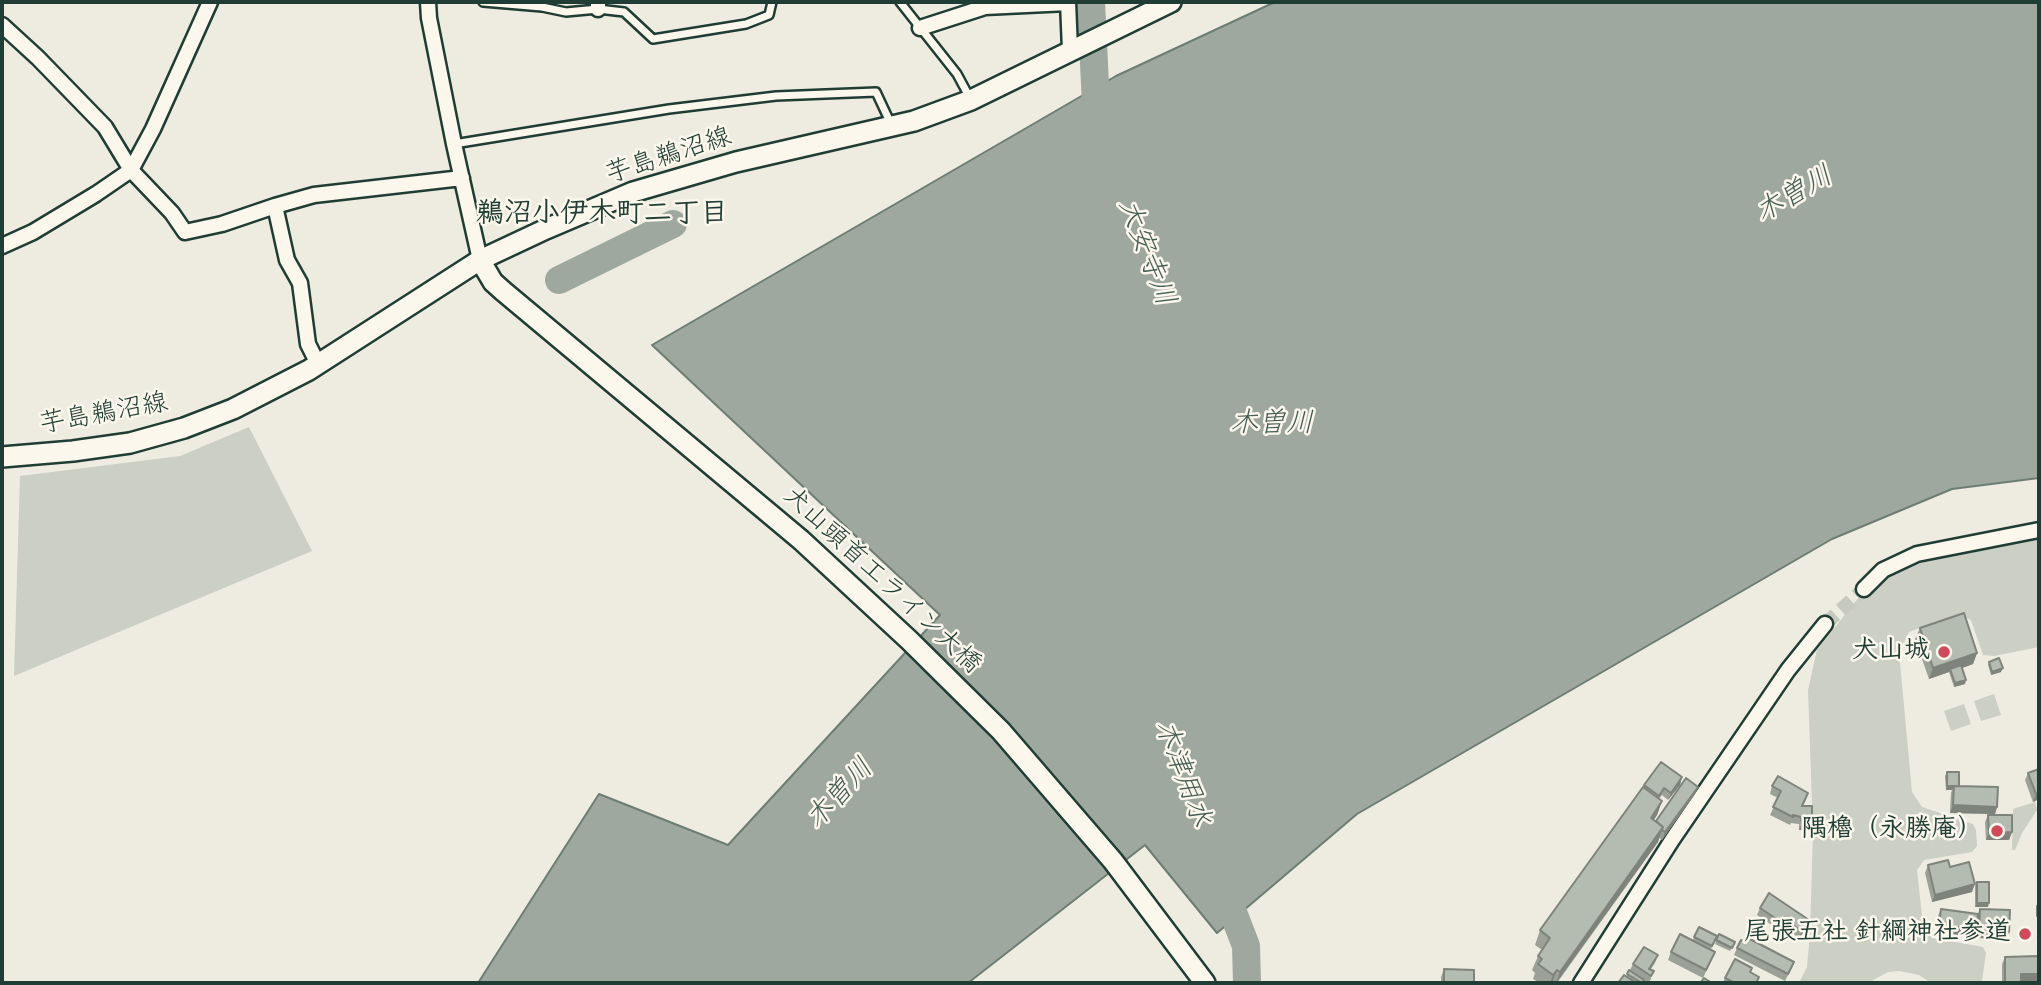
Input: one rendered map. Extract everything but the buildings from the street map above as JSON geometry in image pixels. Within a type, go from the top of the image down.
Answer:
[{"type":"main road","name":"芋島鵜沼線","points":[[2,457],[130,443],[184,428],[233,409],[318,364],[480,260],[633,192],[736,162],[914,121],[971,100],[1171,2]]},
{"type":"main road","name":"犬山頭首工ライン大橋","points":[[480,260],[493,282],[801,540],[1002,731],[1113,861],[1205,983]]},
{"type":"street","points":[[2,246],[33,232],[131,170],[153,129],[210,2]]},
{"type":"street","points":[[428,2],[454,144],[480,260]]},
{"type":"street","points":[[920,28],[985,7],[1068,2],[1074,48]]},
{"type":"street","points":[[2,25],[105,127],[131,170],[172,213],[185,232],[222,224],[314,195],[462,178]]},
{"type":"street","points":[[275,206],[287,260],[300,284],[308,344],[318,364]]},
{"type":"street","points":[[1864,589],[1883,570],[1917,554],[2039,530]]},
{"type":"street","points":[[1581,983],[1672,840],[1788,670],[1825,624]]},
{"type":"lane","points":[[483,2],[566,12],[598,6],[624,12],[653,39],[746,24],[769,15],[772,2]]},
{"type":"lane","points":[[900,2],[957,74],[971,100]]},
{"type":"lane","points":[[454,144],[670,109],[776,96],[876,92],[892,126]]},
{"type":"shaded area","points":[[249,427],[312,551],[14,676],[20,476],[180,456]]},
{"type":"shaded area","points":[[2039,539],[2039,647],[1994,656],[1983,655],[1971,620],[1959,614],[1909,632],[1899,652],[1912,792],[1922,807],[1973,824],[1976,830],[1977,846],[1972,852],[1924,860],[1917,870],[1923,925],[1932,938],[1983,947],[1986,953],[1982,981],[1931,983],[1919,975],[1899,971],[1888,972],[1871,983],[1799,983],[1807,967],[1810,933],[1813,832],[1808,690],[1817,650],[1859,597],[1887,573],[1982,547]]},
{"type":"shaded area","points":[[1994,694],[2001,715],[1981,721],[1974,701]]},
{"type":"shaded area","points":[[1964,704],[1971,724],[1951,731],[1944,711]]},
{"type":"shaded area","points":[[2035,802],[2037,810],[2015,850],[2012,850],[2013,809]]},
{"type":"water","name":"木曽川","points":[[1275,2],[2039,2],[2039,478],[1952,489],[1832,539],[1357,814],[1217,933],[1145,845],[968,983],[478,983],[599,794],[728,845],[940,615],[652,345],[1116,76]]},
{"type":"waterway","name":"大安寺川","points":[[1091,2],[1097,125]]},
{"type":"waterway","points":[[559,280],[673,224]]},
{"type":"waterway","name":"木津用水","points":[[1221,881],[1246,946],[1247,983]]},
{"type":"tunnel","points":[[1825,624],[1864,589]]},
{"type":"place","name":"犬山城","points":[[1944,652]]},
{"type":"place","name":"隅櫓（永勝庵）","points":[[1997,831]]},
{"type":"place","name":"尾張五社 針綱神社参道","points":[[2025,934]]},
{"type":"district","name":"鵜沼小伊木町二丁目","points":[[602,215]]}]
